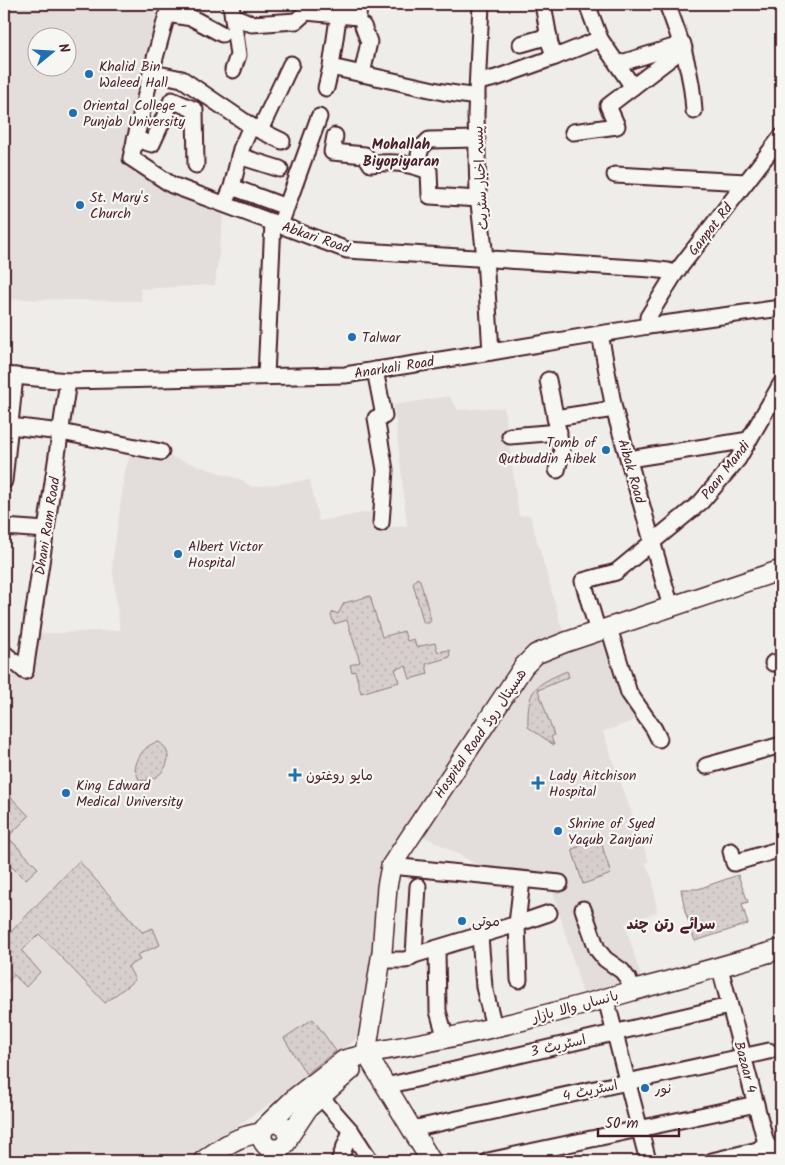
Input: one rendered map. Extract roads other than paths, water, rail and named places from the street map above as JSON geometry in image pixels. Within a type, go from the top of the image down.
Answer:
[{"type":"main road","name":"Hospital Road ھسپتال روڈ","points":[[284,1149],[301,1117],[320,1096],[351,1070],[363,1054],[381,960],[387,887],[391,866],[524,666],[536,654],[781,570]]},
{"type":"main road","name":"بانساں والا بازار","points":[[363,1054],[446,1039],[606,999],[720,968],[781,949]]},
{"type":"main road","points":[[203,1161],[219,1149],[238,1139],[265,1129],[296,1097],[344,1060],[363,1054],[386,1086],[431,1161]]},
{"type":"main road","points":[[265,1129],[262,1141],[267,1147],[284,1149]]},
{"type":"street","points":[[232,10],[252,24],[296,21],[306,12],[358,17],[358,4]]},
{"type":"street","name":"پیسہ اخبار سٹریٹ","points":[[481,4],[477,140],[479,198],[491,352]]},
{"type":"street","points":[[543,4],[555,57]]},
{"type":"street","points":[[587,4],[600,39],[633,87]]},
{"type":"street","points":[[667,4],[683,46],[693,88],[694,111]]},
{"type":"street","points":[[169,9],[192,18],[222,34]]},
{"type":"street","name":"Abkari Road","points":[[169,9],[131,158],[172,184],[347,250],[650,269],[668,271],[674,275]]},
{"type":"street","points":[[232,10],[238,55],[233,70]]},
{"type":"street","points":[[326,88],[337,24]]},
{"type":"street","points":[[362,74],[369,42],[364,26]]},
{"type":"street","points":[[521,44],[549,36]]},
{"type":"street","points":[[331,66],[443,92],[477,89],[496,78],[600,39]]},
{"type":"street","points":[[618,64],[683,46]]},
{"type":"street","points":[[573,132],[617,126],[608,106],[683,46]]},
{"type":"street","points":[[225,204],[232,187],[239,156],[291,64]]},
{"type":"street","points":[[164,74],[182,79],[256,128],[282,141]]},
{"type":"street","points":[[135,139],[152,144],[172,100],[195,110],[196,164]]},
{"type":"street","points":[[266,376],[277,224],[286,207],[320,117]]},
{"type":"street","points":[[335,136],[332,152],[366,155],[371,164],[391,161],[416,166],[429,171],[430,196],[479,198]]},
{"type":"street","name":"Ganpat Rd","points":[[648,326],[648,317],[674,275],[781,137]]},
{"type":"street","points":[[416,166],[421,148],[429,140],[477,140]]},
{"type":"street","points":[[239,156],[280,168]]},
{"type":"street","points":[[615,175],[746,182]]},
{"type":"street","points":[[232,187],[286,207]]},
{"type":"street","name":"Anarkali Road","points":[[10,376],[68,381],[345,375],[648,326],[781,308]]},
{"type":"street","name":"Aibak Road","points":[[600,334],[614,409],[671,607]]},
{"type":"street","points":[[375,370],[384,416],[376,418],[386,470],[381,523]]},
{"type":"street","points":[[4,481],[6,446],[10,426],[10,376]]},
{"type":"street","points":[[548,380],[562,451],[557,470]]},
{"type":"street","name":"Dhani Ram Road","points":[[4,653],[25,671],[68,381]]},
{"type":"street","name":"Paan Mandi","points":[[604,630],[583,581],[616,572],[701,502],[738,459],[781,384]]},
{"type":"street","points":[[510,436],[614,409]]},
{"type":"street","points":[[10,426],[61,432],[161,452]]},
{"type":"street","points":[[629,459],[749,440]]},
{"type":"street","points":[[4,527],[46,530]]},
{"type":"street","points":[[604,630],[629,693],[659,739]]},
{"type":"street","points":[[706,766],[781,745]]},
{"type":"street","points":[[731,852],[734,863],[781,849]]},
{"type":"street","points":[[391,866],[560,884]]},
{"type":"street","points":[[519,980],[517,924],[522,880]]},
{"type":"street","points":[[414,956],[418,886]]},
{"type":"street","points":[[583,909],[597,949],[605,959],[622,971],[633,991]]},
{"type":"street","points":[[381,960],[406,960],[437,948],[549,913]]},
{"type":"street","points":[[480,936],[484,987],[494,1027]]},
{"type":"street","points":[[437,948],[438,1011],[446,1039]]},
{"type":"street","name":"Bazaar 4","points":[[720,968],[756,1104],[762,1152]]},
{"type":"street","points":[[606,999],[648,1161]]},
{"type":"street","name":"اسٹریٹ 3","points":[[386,1086],[615,1031],[729,1006]]},
{"type":"street","name":"اسٹریٹ 4","points":[[412,1129],[769,1051]]},
{"type":"street","points":[[320,1096],[351,1131],[370,1160]]},
{"type":"street","points":[[488,1161],[756,1104]]},
{"type":"street","points":[[339,1161],[351,1131]]},
{"type":"street","points":[[712,1161],[762,1152],[781,1160]]},
{"type":"place","name":"Khalid Bin Waleed Hall","points":[[89,74]]},
{"type":"place","name":"Oriental College - Punjab University","points":[[73,113]]},
{"type":"place","name":"St. Mary's Church","points":[[80,205]]},
{"type":"place","name":"Talwar","points":[[352,337]]},
{"type":"place","name":"Tomb of Qutbuddin Aibek","points":[[606,450]]},
{"type":"place","name":"Albert Victor Hospital","points":[[178,554]]},
{"type":"place","name":"مایو روغتون","points":[[295,775]]},
{"type":"place","name":"Lady Aitchison Hospital","points":[[538,783]]},
{"type":"place","name":"King Edward Medical University","points":[[66,793]]},
{"type":"place","name":"Shrine of Syed Yaqub Zanjani","points":[[558,831]]},
{"type":"place","name":"موتی","points":[[462,921]]},
{"type":"place","name":"نور","points":[[645,1088]]},
{"type":"district","name":"Mohallah Biyopiyaran","points":[[401,152]]},
{"type":"district","name":"سرائے رتن چند","points":[[671,924]]}]
